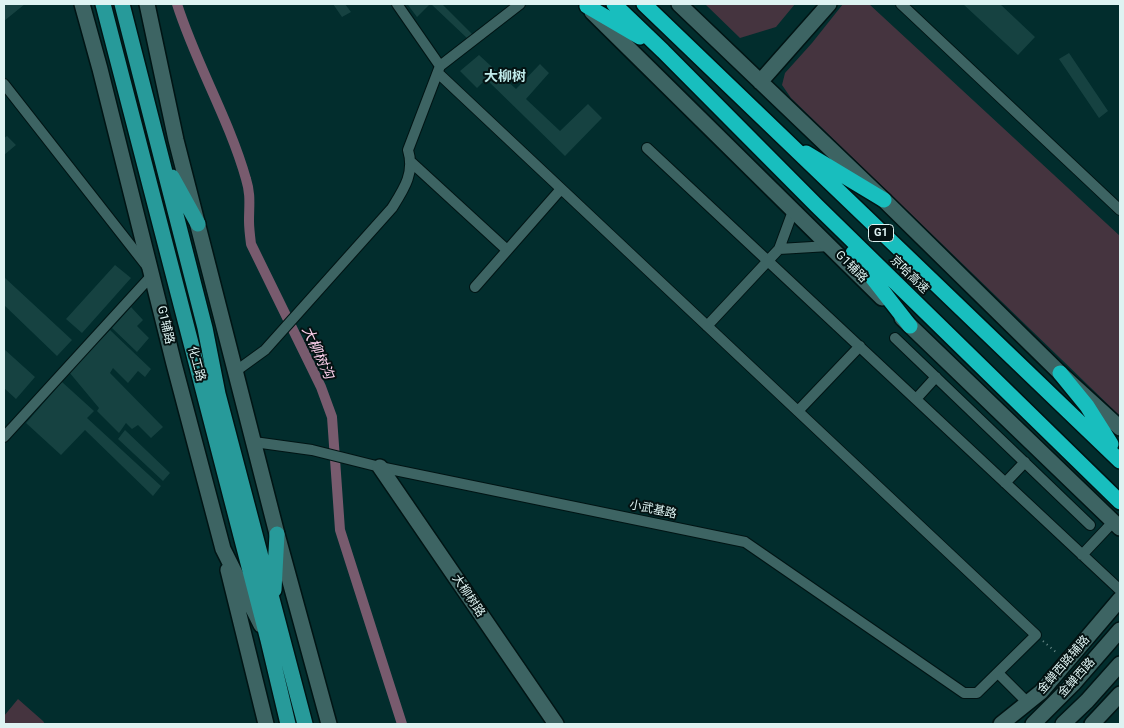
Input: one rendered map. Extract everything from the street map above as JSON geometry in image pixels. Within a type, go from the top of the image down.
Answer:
[{"type":"highway","name":"京哈高速","points":[[614,4],[663,50],[817,206],[1120,502]]},
{"type":"highway","name":"京哈高速","points":[[644,4],[1120,461]]},
{"type":"highway","points":[[585,5],[663,50]]},
{"type":"highway","points":[[781,137],[884,200]]},
{"type":"highway","points":[[817,206],[910,326]]},
{"type":"highway","points":[[1060,373],[1087,406],[1120,455]]},
{"type":"main road","name":"化工路","points":[[103,4],[268,640],[288,724]]},
{"type":"main road","name":"化工路","points":[[122,4],[205,328],[218,394],[305,724]]},
{"type":"main road","points":[[162,158],[198,224]]},
{"type":"main road","points":[[273,604],[277,534]]},
{"type":"street","name":"G1辅路","points":[[82,4],[223,549],[268,640]]},
{"type":"street","points":[[147,4],[176,140],[277,534],[329,724]]},
{"type":"street","points":[[397,4],[439,70],[561,189],[1036,635]]},
{"type":"street","points":[[236,371],[265,350],[392,208],[406,186],[411,162],[408,150],[439,70],[520,4]]},
{"type":"street","points":[[679,4],[884,200],[1060,373],[1120,428]]},
{"type":"street","points":[[760,82],[829,4]]},
{"type":"street","points":[[901,4],[1120,210]]},
{"type":"street","name":"G1辅路","points":[[585,5],[910,326],[1117,525]]},
{"type":"street","points":[[120,70],[120,147]]},
{"type":"street","points":[[4,84],[153,274],[4,437]]},
{"type":"street","points":[[647,148],[1120,590]]},
{"type":"street","points":[[411,162],[507,250]]},
{"type":"street","points":[[474,287],[561,189]]},
{"type":"street","points":[[707,326],[779,249],[793,210]]},
{"type":"street","points":[[779,249],[829,246]]},
{"type":"street","points":[[895,338],[1090,525]]},
{"type":"street","points":[[798,411],[860,346]]},
{"type":"street","points":[[916,399],[936,377]]},
{"type":"street","name":"小武基路","points":[[254,442],[312,450],[380,467],[745,542],[964,693],[977,693],[1036,635]]},
{"type":"street","points":[[1006,482],[1025,462]]},
{"type":"street","name":"大柳树路","points":[[380,467],[556,724]]},
{"type":"street","points":[[1082,555],[1117,525]]},
{"type":"street","points":[[223,549],[266,724]]},
{"type":"street","name":"金蝉西路辅路","points":[[1001,724],[1041,692],[1120,599]]},
{"type":"street","name":"金蝉西路","points":[[1033,724],[1055,703],[1120,630]]},
{"type":"street","name":"金蝉西路","points":[[1063,724],[1087,701],[1120,664]]},
{"type":"street","points":[[998,673],[1028,703]]},
{"type":"street","points":[[1092,724],[1120,694]]},
{"type":"path","points":[[1036,635],[1067,662]]},
{"type":"shaded area","points":[[705,4],[795,4],[776,27],[740,38]]},
{"type":"shaded area","points":[[843,4],[869,4],[1120,236],[1120,416],[791,98],[782,85],[785,73]]},
{"type":"shaded area","points":[[18,699],[45,724],[4,724],[4,716]]},
{"type":"building","points":[[4,4],[25,4],[4,21]]},
{"type":"building","points":[[333,4],[345,4],[351,12],[342,17]]},
{"type":"building","points":[[430,4],[417,17],[408,5]]},
{"type":"building","points":[[431,4],[442,4],[473,35],[468,39]]},
{"type":"building","points":[[963,4],[1000,4],[1035,37],[1018,55]]},
{"type":"building","points":[[1069,53],[1108,111],[1099,118],[1059,59]]},
{"type":"building","points":[[479,55],[516,89],[540,64],[549,73],[526,99],[560,131],[588,104],[602,118],[565,156],[486,79],[477,88],[460,71]]},
{"type":"building","points":[[7,136],[16,145],[4,155],[4,138]]},
{"type":"building","points":[[115,265],[131,278],[82,333],[66,319]]},
{"type":"building","points":[[4,277],[72,340],[57,356],[4,305]]},
{"type":"building","points":[[131,307],[143,320],[137,326],[149,338],[137,352],[112,328]]},
{"type":"building","points":[[110,330],[151,369],[145,377],[138,371],[128,383],[113,368],[110,373],[163,427],[151,438],[138,425],[132,429],[126,423],[119,433],[97,411],[99,408],[69,372]]},
{"type":"building","points":[[4,349],[35,377],[16,399],[4,388]]},
{"type":"building","points":[[62,382],[94,411],[87,418],[161,486],[153,496],[85,430],[61,455],[26,423]]},
{"type":"building","points":[[125,430],[170,473],[163,481],[118,439]]},
{"type":"waterway","name":"大柳树沟","points":[[177,4],[193,48],[231,135],[248,185],[251,244],[321,387],[332,417],[340,530],[402,724]]},
{"type":"district","name":"大柳树","points":[[505,77]]}]
